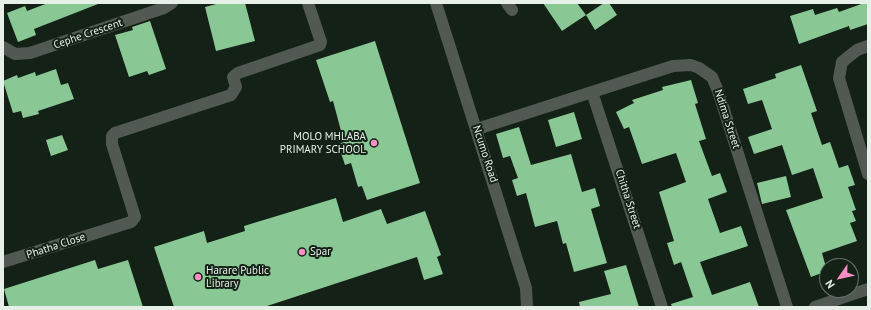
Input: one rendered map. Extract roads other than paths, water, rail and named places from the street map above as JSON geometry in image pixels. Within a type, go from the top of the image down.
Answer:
[{"type":"street","name":"Cephe Crescent","points":[[3,47],[15,54],[34,52],[164,8],[172,3]]},
{"type":"street","name":"Phatha Close","points":[[3,262],[131,222],[134,217],[112,144],[112,136],[115,133],[231,95],[236,87],[233,77],[238,72],[316,48],[321,42],[308,3]]},
{"type":"street","name":"Ncumo Road","points":[[436,3],[526,288],[527,307]]},
{"type":"street","points":[[868,46],[857,50],[842,62],[839,78],[868,174]]},
{"type":"street","name":"Ndima Street","points":[[476,129],[673,66],[686,64],[699,68],[712,77],[718,91],[787,307]]},
{"type":"street","name":"Chitha Street","points":[[592,92],[662,307]]},
{"type":"street","points":[[815,307],[868,289]]},
{"type":"place","name":"MOLO MHLABA PRIMARY SCHOOL","points":[[374,143]]},
{"type":"place","name":"Spar","points":[[302,252]]},
{"type":"place","name":"Harare Public Library","points":[[198,277]]}]
